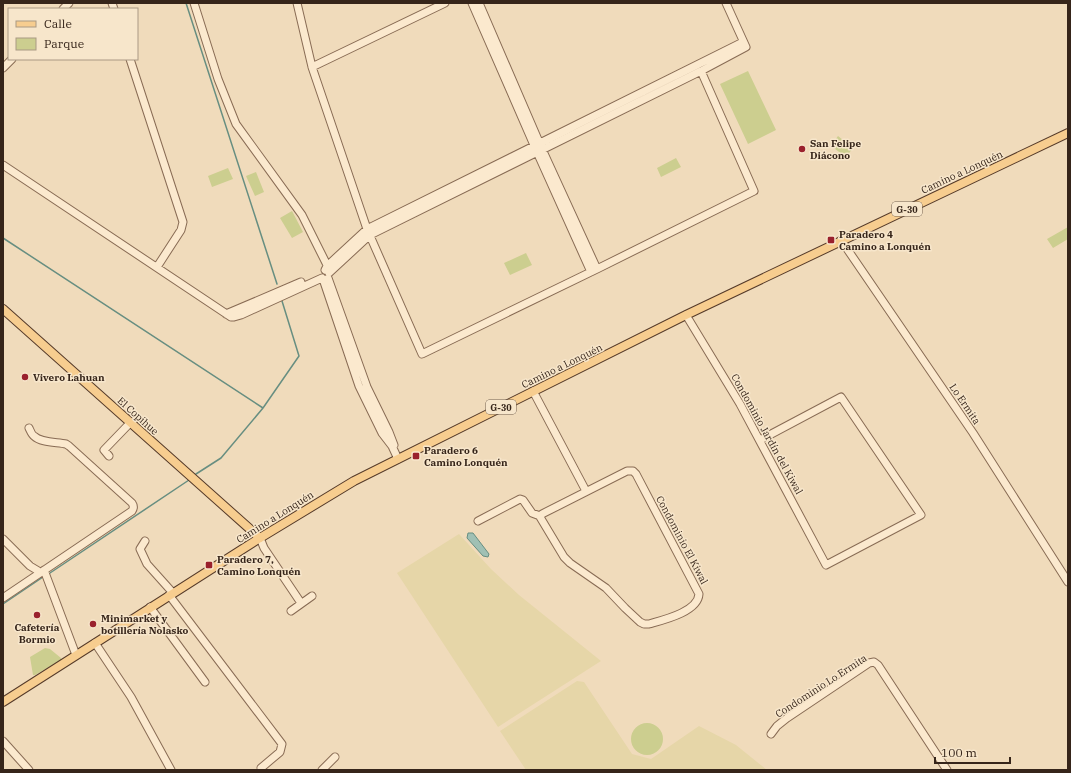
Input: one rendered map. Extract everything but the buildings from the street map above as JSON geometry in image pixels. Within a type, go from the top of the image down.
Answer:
[{"type":"main road","name":"Camino a Lonquén","points":[[3,702],[150,607],[346,485],[686,315],[842,240],[1067,136]]},
{"type":"main road","name":"El Copihue","points":[[3,309],[260,538]]},
{"type":"street","points":[[194,3],[218,79],[236,124],[302,215],[326,273],[370,394],[399,458]]},
{"type":"street","points":[[297,3],[312,68],[369,232],[422,354],[754,190],[702,71]]},
{"type":"street","points":[[312,68],[444,3]]},
{"type":"street","points":[[472,3],[594,270]]},
{"type":"street","points":[[479,3],[538,148]]},
{"type":"street","points":[[726,3],[744,44]]},
{"type":"street","points":[[538,148],[702,71],[744,44]]},
{"type":"street","points":[[3,165],[231,317],[237,316],[326,273],[369,232],[744,44]]},
{"type":"street","points":[[3,68],[11,60]]},
{"type":"street","points":[[130,60],[183,222],[181,230],[157,267]]},
{"type":"street","name":"Lo Ermita","points":[[842,240],[973,433],[1068,582]]},
{"type":"street","name":"Condominio Jardín del Kiwal","points":[[686,315],[740,404],[826,565],[921,515],[841,397],[760,440]]},
{"type":"street","points":[[533,391],[586,491]]},
{"type":"street","points":[[109,456],[104,450],[131,422]]},
{"type":"street","points":[[3,598],[132,511],[134,506],[69,446],[66,444],[37,438],[29,428]]},
{"type":"street","name":"Condominio El Kiwal","points":[[627,471],[634,472],[699,592],[699,598],[690,608],[649,624],[641,623],[606,588],[570,563],[564,557],[540,516],[586,491],[627,471]]},
{"type":"street","points":[[478,521],[520,499],[523,500],[532,513],[540,516]]},
{"type":"street","points":[[260,538],[264,548],[302,603]]},
{"type":"street","points":[[3,539],[30,566],[42,571],[76,655]]},
{"type":"street","points":[[145,541],[140,549],[147,564],[282,744],[280,752],[261,768]]},
{"type":"street","points":[[291,611],[312,596]]},
{"type":"street","points":[[150,607],[205,682]]},
{"type":"street","points":[[95,643],[131,697],[170,770]]},
{"type":"street","name":"Condominio Lo Ermita","points":[[772,734],[777,726],[787,718],[869,663],[874,662],[878,665],[947,770]]},
{"type":"street","points":[[3,742],[29,770]]},
{"type":"street","points":[[322,770],[335,757]]},
{"type":"shaded area","points":[[468,533],[473,533],[489,554],[488,557],[483,556],[467,538]]},
{"type":"shaded area","points":[[459,534],[491,569],[519,595],[601,661],[498,727],[397,573]]},
{"type":"shaded area","points":[[577,681],[584,682],[632,754],[651,759],[699,726],[736,745],[767,770],[526,770],[500,731]]},
{"type":"green space","points":[[748,71],[776,130],[748,144],[720,84]]},
{"type":"green space","points":[[838,136],[853,148],[846,157],[831,146]]},
{"type":"green space","points":[[676,158],[681,167],[661,177],[657,168]]},
{"type":"green space","points":[[228,168],[233,179],[212,187],[208,176]]},
{"type":"green space","points":[[256,172],[264,192],[255,196],[246,176]]},
{"type":"green space","points":[[292,211],[303,232],[292,238],[280,218]]},
{"type":"green space","points":[[1068,227],[1068,239],[1053,248],[1047,239]]},
{"type":"green space","points":[[526,253],[532,265],[510,275],[504,263]]},
{"type":"green space","points":[[45,648],[50,649],[61,658],[61,660],[33,675],[30,657]]},
{"type":"green space","points":[[647,723],[653,724],[660,730],[663,739],[662,745],[656,752],[647,755],[641,754],[634,748],[631,739],[632,733],[638,726]]},
{"type":"waterway","points":[[186,3],[277,284]]},
{"type":"waterway","points":[[3,238],[263,408]]},
{"type":"waterway","points":[[196,474],[221,458],[263,408],[299,356],[282,301]]},
{"type":"waterway","points":[[50,573],[189,480]]},
{"type":"waterway","points":[[3,604],[43,577]]},
{"type":"place","name":"San Felipe Diácono","points":[[802,149]]},
{"type":"place","name":"Paradero 4 Camino a Lonquén","points":[[831,240]]},
{"type":"place","name":"Vivero Lahuan","points":[[25,377]]},
{"type":"place","name":"Paradero 6 Camino Lonquén","points":[[416,456]]},
{"type":"place","name":"Paradero 7, Camino Lonquén","points":[[209,565]]},
{"type":"place","name":"Cafetería Bormio","points":[[37,615]]},
{"type":"place","name":"Minimarket y botillería Nolasko","points":[[93,624]]}]
